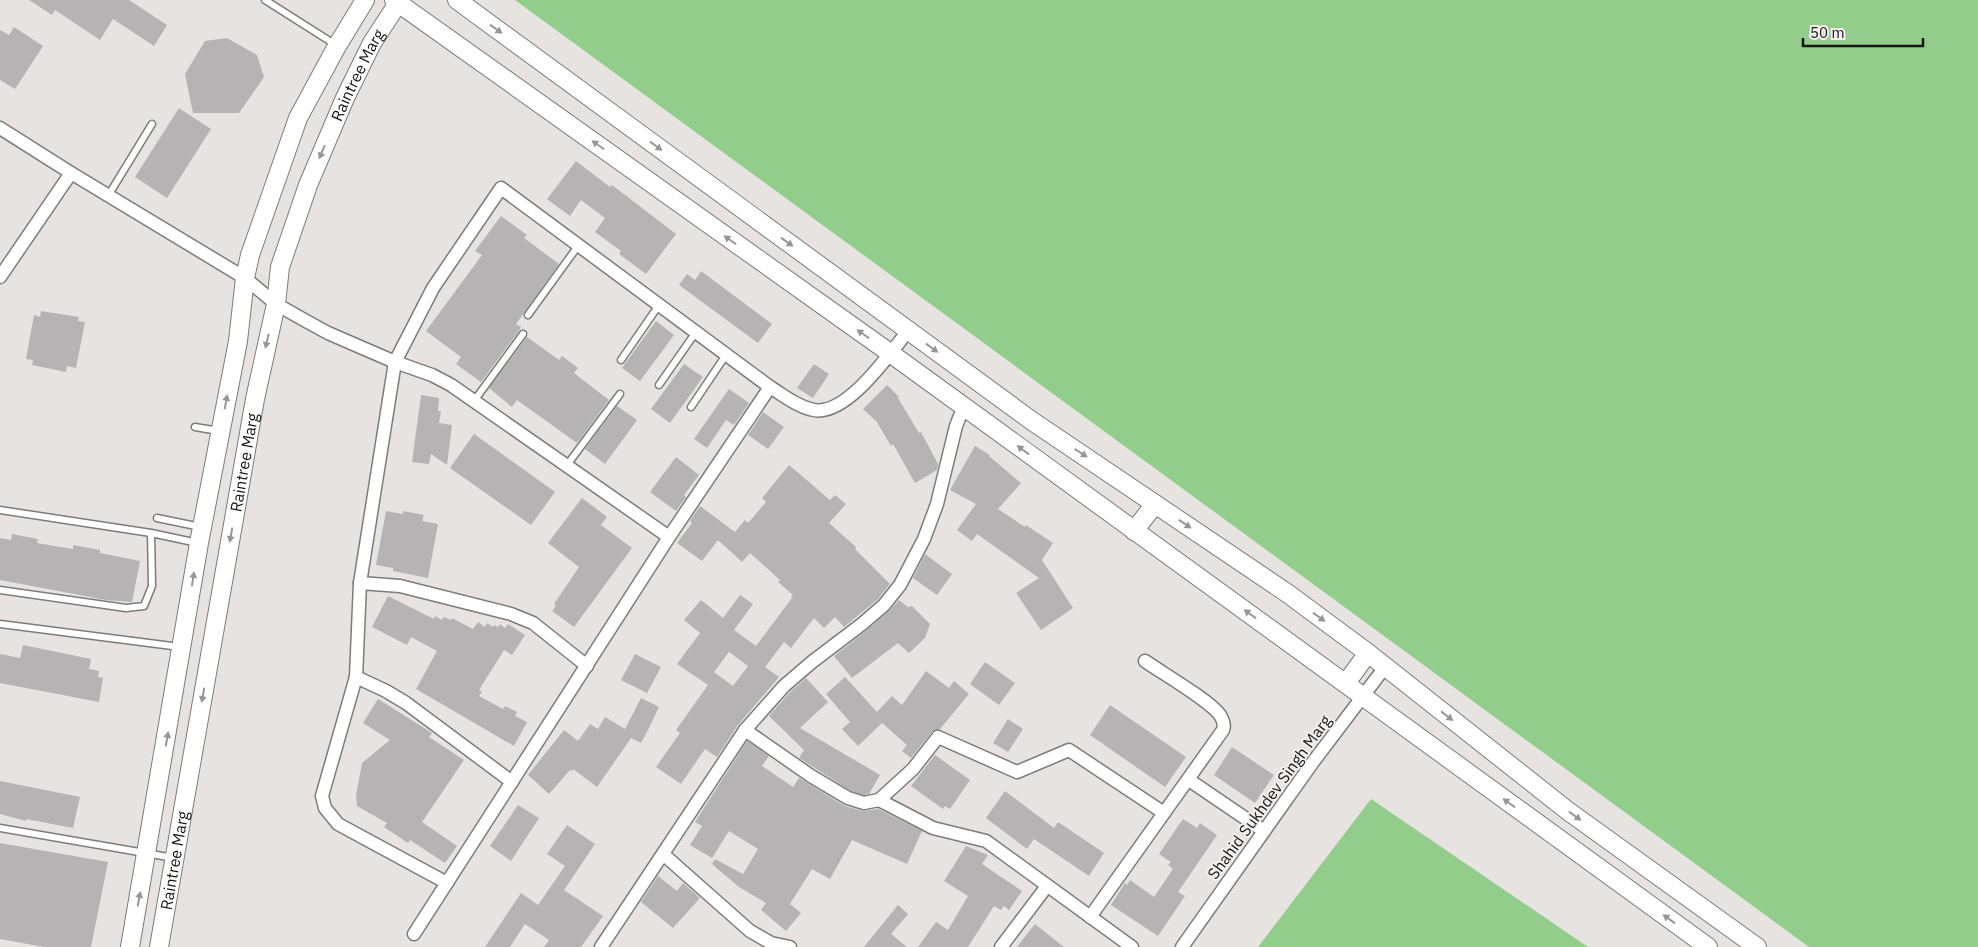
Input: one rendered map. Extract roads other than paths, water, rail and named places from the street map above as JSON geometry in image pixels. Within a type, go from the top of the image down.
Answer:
[{"type":"main road","name":"Raintree Marg","points":[[130,947],[183,648],[200,536],[238,341],[245,278],[250,255],[298,118],[337,46],[365,0]]},
{"type":"main road","points":[[457,0],[1025,416],[1287,593],[1368,653],[1568,811],[1757,947]]},
{"type":"main road","name":"Raintree Marg","points":[[159,947],[255,399],[276,304],[280,267],[308,185],[358,69],[397,1]]},
{"type":"main road","points":[[397,1],[964,406],[1708,947]]},
{"type":"main road","points":[[1001,434],[1025,416]]},
{"type":"main road","points":[[1134,531],[1155,504]]},
{"type":"main road","points":[[1346,683],[1368,653]]},
{"type":"street","points":[[0,128],[108,196],[245,278],[276,304],[328,333],[395,362],[432,375],[451,385],[670,536]]},
{"type":"street","points":[[0,277],[71,173]]},
{"type":"street","points":[[447,883],[346,829],[331,817],[325,808],[322,796],[356,677],[360,583],[395,362],[433,288],[501,188],[726,355],[797,404],[815,410],[833,408],[855,392],[908,331]]},
{"type":"street","points":[[414,934],[670,536],[770,387]]},
{"type":"street","points":[[601,947],[745,730],[784,686],[884,605],[900,585],[924,539],[937,504],[956,426],[964,406]]},
{"type":"street","points":[[360,583],[400,586],[511,614],[533,623],[587,666]]},
{"type":"street","points":[[1090,917],[1189,780],[1224,726],[1220,715],[1210,705],[1145,661]]},
{"type":"street","name":"Shahid Sukhdev Singh Marg","points":[[1182,947],[1313,762],[1385,667]]},
{"type":"street","points":[[356,677],[406,703],[512,782]]},
{"type":"street","points":[[745,730],[782,758],[848,798],[864,803],[879,800],[913,769],[938,737],[1017,772],[1069,750],[1164,813]]},
{"type":"street","points":[[1189,780],[1264,831]]},
{"type":"street","points":[[879,800],[933,828],[986,841],[1132,947]]},
{"type":"street","points":[[663,854],[750,931],[771,943],[790,947]]},
{"type":"street","points":[[1001,947],[1047,886]]},
{"type":"lane","points":[[265,0],[337,46]]},
{"type":"lane","points":[[108,196],[152,124]]},
{"type":"lane","points":[[528,315],[578,246]]},
{"type":"lane","points":[[621,360],[659,305]]},
{"type":"lane","points":[[659,385],[696,332]]},
{"type":"lane","points":[[474,401],[523,334]]},
{"type":"lane","points":[[691,407],[726,355]]},
{"type":"lane","points":[[568,465],[620,394]]},
{"type":"lane","points":[[195,427],[220,431]]},
{"type":"lane","points":[[0,510],[151,533],[200,536]]},
{"type":"lane","points":[[157,518],[200,536]]},
{"type":"lane","points":[[0,590],[126,608],[144,606],[152,586],[151,533]]},
{"type":"lane","points":[[0,624],[183,648]]},
{"type":"lane","points":[[0,828],[175,858]]}]
